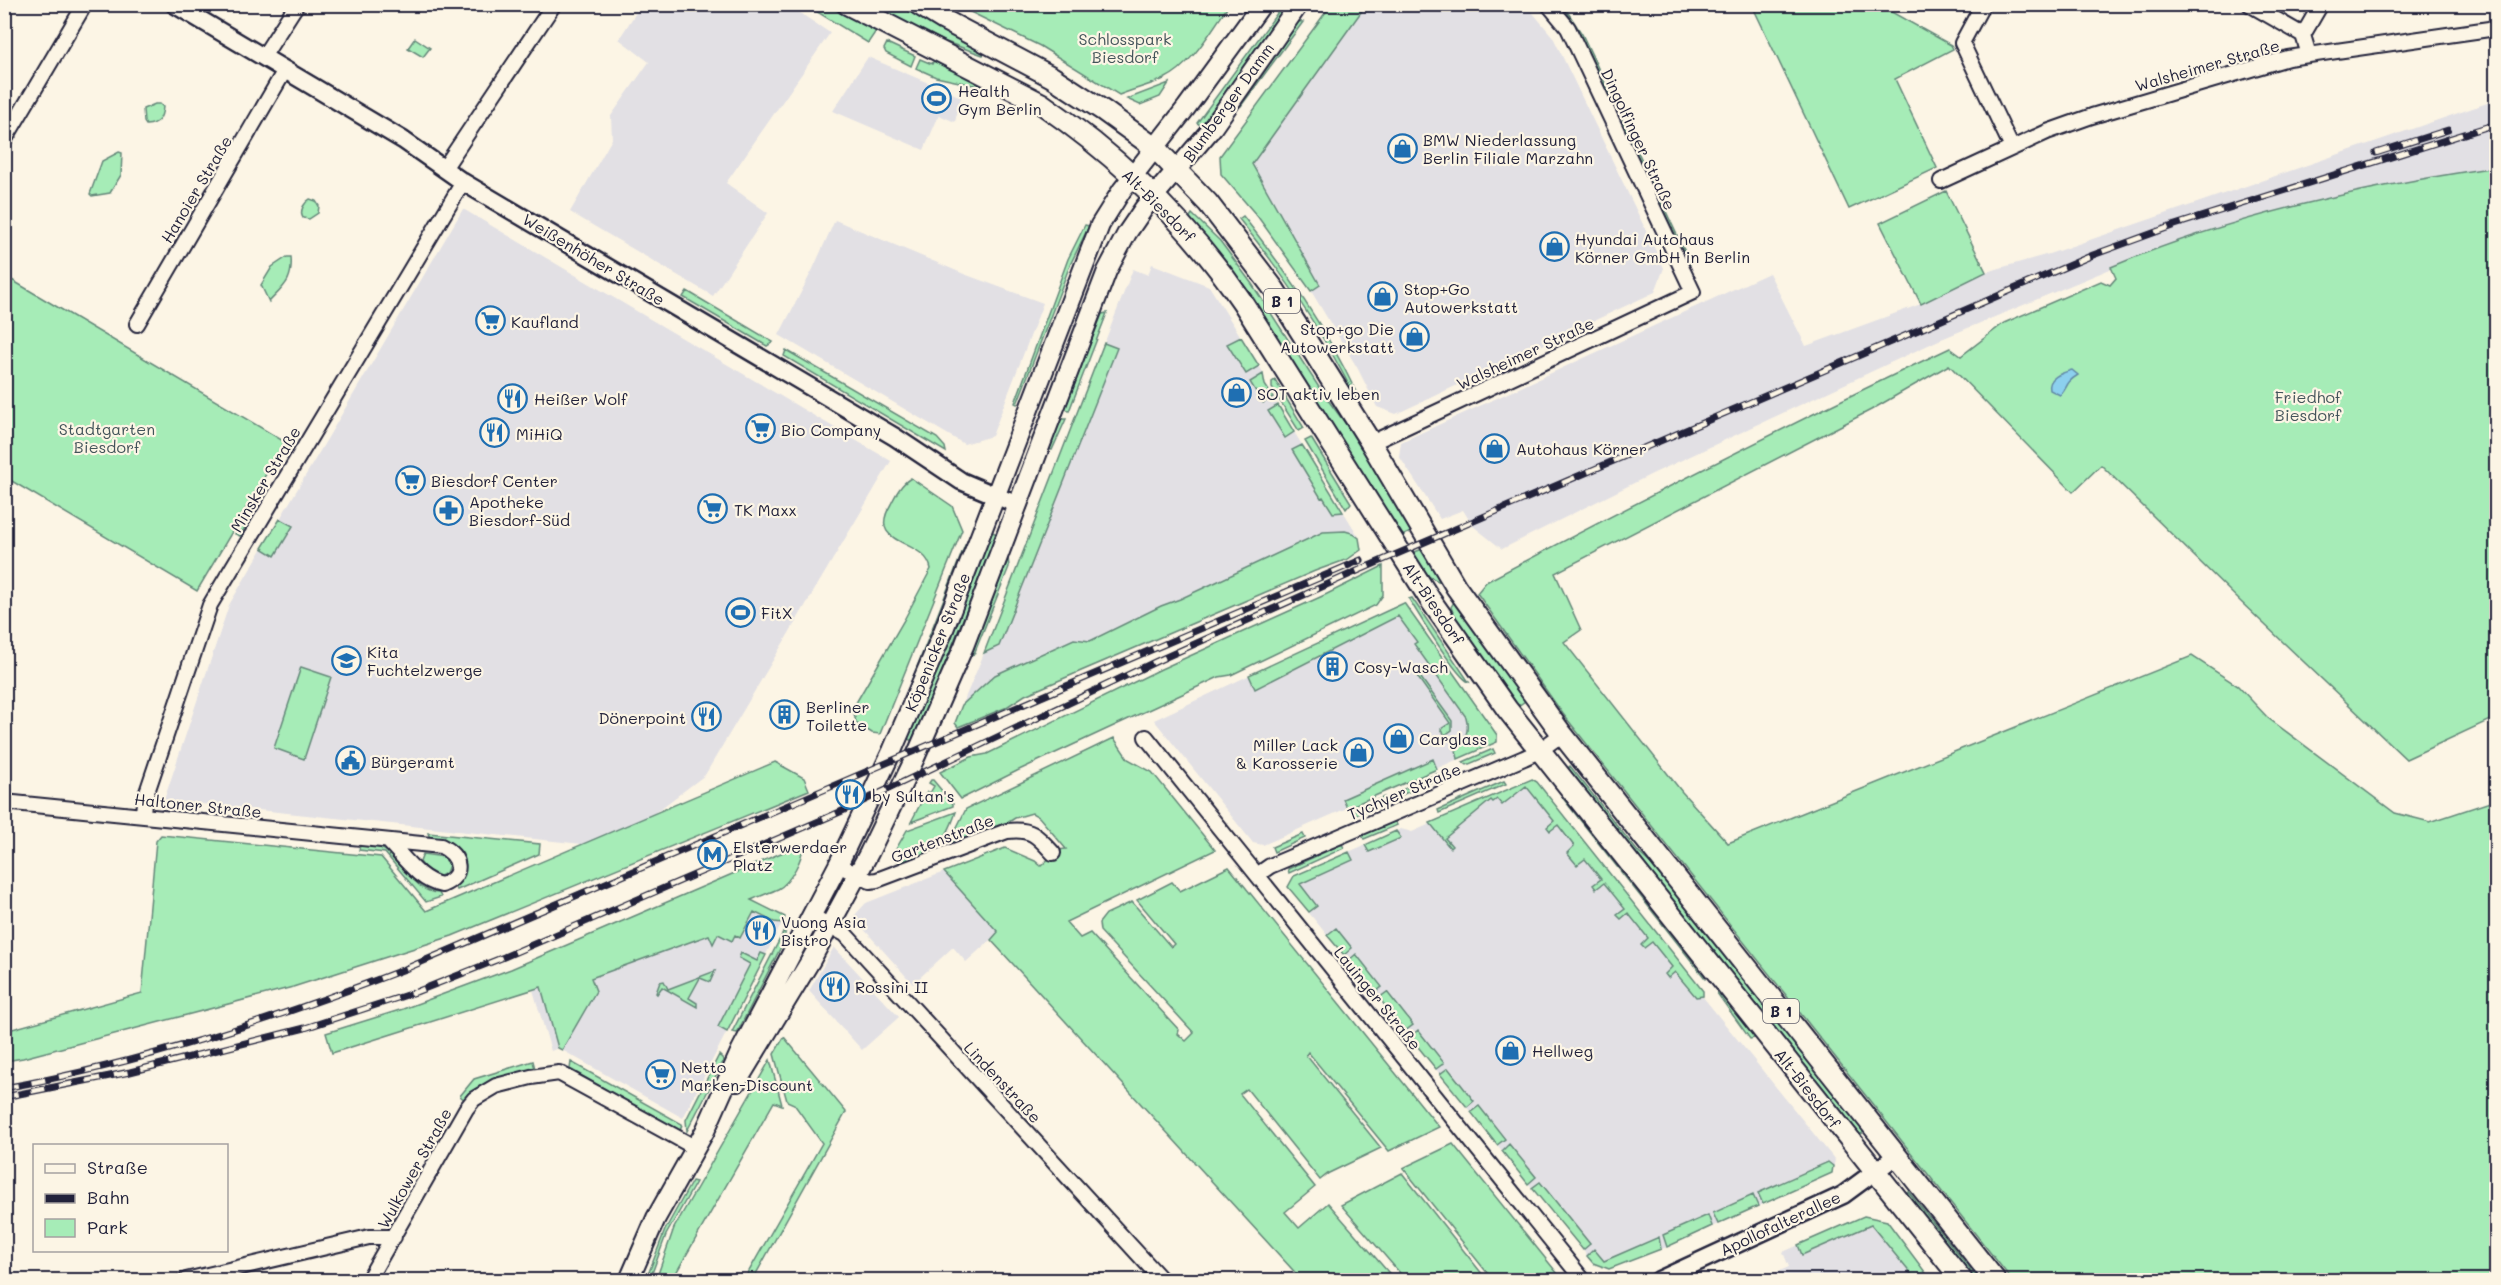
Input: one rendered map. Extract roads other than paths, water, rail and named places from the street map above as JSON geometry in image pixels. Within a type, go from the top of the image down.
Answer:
[{"type":"main road","name":"Alt-Biesdorf","points":[[848,4],[1042,104],[1071,124],[1132,176],[1195,239],[1221,271],[1431,601],[1539,751],[1962,1281]]},
{"type":"main road","name":"Alt-Biesdorf","points":[[918,4],[944,21],[1052,77],[1104,111],[1155,148],[1178,169],[1216,212],[1274,289],[1371,443],[1456,587],[1562,734],[1995,1281]]},
{"type":"main road","name":"Blumberger Damm","points":[[1155,148],[1262,4]]},
{"type":"main road","name":"Blumberger Damm","points":[[1154,196],[1213,127],[1299,4]]},
{"type":"main road","name":"Köpenicker Straße","points":[[629,1281],[656,1218],[705,1131],[750,1032],[838,865],[892,751],[941,637],[1100,225],[1132,176],[1155,148]]},
{"type":"main road","name":"Köpenicker Straße","points":[[705,1131],[765,1039],[829,926],[905,781],[957,664],[1107,271],[1128,233],[1154,196]]},
{"type":"street","points":[[4,141],[85,4]]},
{"type":"street","name":"Weißenhöher Straße","points":[[174,4],[445,167],[463,182],[895,437],[961,481],[1018,505]]},
{"type":"street","points":[[263,57],[297,4]]},
{"type":"street","points":[[445,167],[554,4]]},
{"type":"street","name":"Dingolfinger Straße","points":[[1548,4],[1568,28],[1693,292]]},
{"type":"street","points":[[1983,4],[1962,43],[2012,148]]},
{"type":"street","points":[[2249,4],[2303,35]]},
{"type":"street","points":[[2308,55],[2303,35],[2321,4]]},
{"type":"street","name":"Walsheimer Straße","points":[[1941,181],[2012,148],[2092,116],[2288,57],[2496,28]]},
{"type":"street","name":"Hanoier Straße","points":[[136,324],[285,70]]},
{"type":"street","name":"Minsker Straße","points":[[143,815],[144,801],[210,605],[463,182]]},
{"type":"street","name":"Walsheimer Straße","points":[[1371,443],[1693,292]]},
{"type":"street","name":"Tychyer Straße","points":[[1257,875],[1280,862],[1539,751],[1562,734]]},
{"type":"street","name":"Lauinger Straße","points":[[1146,737],[1583,1281]]},
{"type":"street","name":"Haltoner Straße","points":[[4,802],[441,846],[450,850],[457,858],[458,867],[454,876],[442,885],[432,884],[420,875],[388,841]]},
{"type":"street","name":"Gartenstraße","points":[[838,865],[870,881],[878,880],[1007,831],[1022,829],[1035,834],[1053,853]]},
{"type":"street","name":"Lindenstraße","points":[[812,916],[844,934],[1162,1281]]},
{"type":"street","name":"Wulkower Straße","points":[[368,1281],[466,1109],[474,1099],[507,1082],[559,1073],[696,1148]]},
{"type":"street","name":"Apollofalterallee","points":[[1659,1281],[1843,1195],[1896,1156]]},
{"type":"street","points":[[186,1281],[369,1237],[394,1237]]},
{"type":"water","points":[[2072,370],[2078,375],[2070,381],[2060,395],[2050,390],[2053,379]]},
{"type":"railway","points":[[4,1097],[130,1072],[305,1028],[416,992],[504,957],[840,812],[1157,661],[1355,572],[2093,255],[2175,225],[2496,124]]},
{"type":"railway","points":[[2376,153],[2448,130]]},
{"type":"railway","points":[[4,1088],[107,1066],[208,1038],[405,969],[1361,560]]},
{"type":"place","name":"Health Gym Berlin","points":[[937,99]]},
{"type":"place","name":"BMW Niederlassung Berlin Filiale Marzahn","points":[[1402,148]]},
{"type":"place","name":"Hyundai Autohaus Körner GmbH in Berlin","points":[[1554,247]]},
{"type":"place","name":"Stop+Go Autowerkstatt","points":[[1383,297]]},
{"type":"place","name":"Kaufland","points":[[490,321]]},
{"type":"place","name":"Stop+go Die Autowerkstatt","points":[[1415,337]]},
{"type":"place","name":"SOT aktiv leben","points":[[1236,393]]},
{"type":"place","name":"Heißer Wolf","points":[[513,398]]},
{"type":"place","name":"Bio Company","points":[[760,429]]},
{"type":"place","name":"MiHiQ","points":[[495,433]]},
{"type":"place","name":"Autohaus Körner","points":[[1495,448]]},
{"type":"place","name":"Biesdorf Center","points":[[410,480]]},
{"type":"place","name":"TK Maxx","points":[[713,509]]},
{"type":"place","name":"Apotheke Biesdorf-Süd","points":[[448,510]]},
{"type":"place","name":"FitX","points":[[740,612]]},
{"type":"place","name":"Kita Fuchtelzwerge","points":[[346,660]]},
{"type":"place","name":"Cosy-Wasch","points":[[1333,666]]},
{"type":"place","name":"Berliner Toilette","points":[[785,715]]},
{"type":"place","name":"Dönerpoint","points":[[707,717]]},
{"type":"place","name":"Carglass","points":[[1398,738]]},
{"type":"place","name":"Miller Lack & Karosserie","points":[[1359,753]]},
{"type":"place","name":"Bürgeramt","points":[[350,761]]},
{"type":"place","name":"by Sultan's","points":[[851,795]]},
{"type":"place","name":"Elsterwerdaer Platz","points":[[712,855]]},
{"type":"place","name":"Vuong Asia Bistro","points":[[760,930]]},
{"type":"place","name":"Rossini II","points":[[834,986]]},
{"type":"place","name":"Hellweg","points":[[1511,1050]]},
{"type":"place","name":"Netto Marken-Discount","points":[[660,1075]]},
{"type":"park label","name":"Schlosspark Biesdorf","points":[[1125,47]]},
{"type":"park label","name":"Friedhof Biesdorf","points":[[2308,405]]},
{"type":"park label","name":"Stadtgarten Biesdorf","points":[[107,437]]}]
